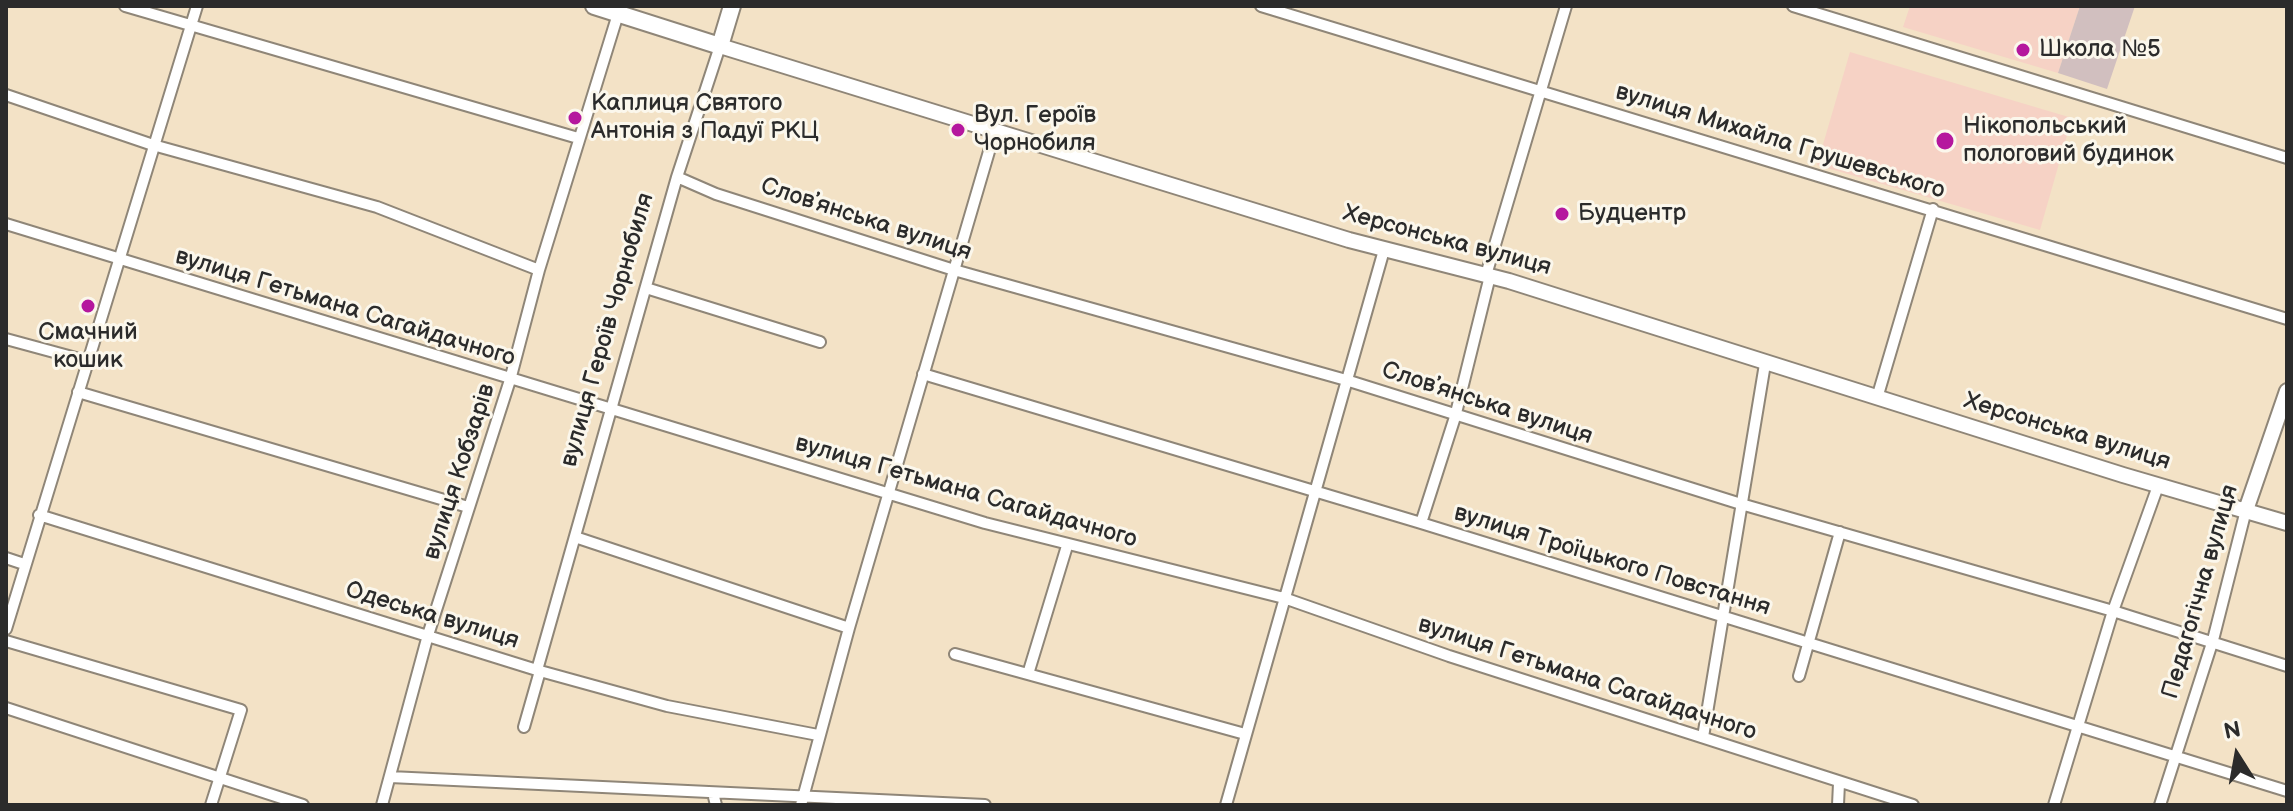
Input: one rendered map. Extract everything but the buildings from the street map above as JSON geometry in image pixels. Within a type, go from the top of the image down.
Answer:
[{"type":"main road","name":"Херсонська вулиця","points":[[594,6],[1384,250],[1488,275],[2158,486],[2287,523]]},
{"type":"main road","name":"вулиця Героїв Чорнобиля","points":[[720,46],[732,6]]},
{"type":"main road","name":"Педагогічна вулиця","points":[[2246,510],[2287,391]]},
{"type":"street","points":[[125,6],[578,138]]},
{"type":"street","points":[[6,629],[197,6]]},
{"type":"street","name":"вулиця Михайла Грушевського","points":[[1261,6],[2287,319]]},
{"type":"street","points":[[1421,523],[1455,417],[1488,275],[1566,6]]},
{"type":"street","points":[[1793,6],[2287,158]]},
{"type":"street","name":"вулиця Кобзарів","points":[[382,805],[428,635],[510,380],[539,270],[618,14]]},
{"type":"street","name":"вулиця Героїв Чорнобиля","points":[[524,727],[677,177],[720,46]]},
{"type":"street","points":[[6,95],[153,145],[377,207],[539,270]]},
{"type":"street","points":[[802,800],[818,735],[995,131]]},
{"type":"street","name":"Словʼянська вулиця","points":[[677,177],[716,194],[954,270],[1346,380],[1455,417],[1741,504],[2213,640],[2287,666]]},
{"type":"street","points":[[1877,398],[1933,209]]},
{"type":"street","name":"вулиця Гетьмана Сагайдачного","points":[[6,224],[510,380],[611,407],[1067,546],[1284,598],[1449,656],[1913,805]]},
{"type":"street","points":[[1226,805],[1384,250]]},
{"type":"street","points":[[646,288],[820,342]]},
{"type":"street","points":[[6,339],[87,361]]},
{"type":"street","points":[[1703,737],[1765,364]]},
{"type":"street","name":"вулиця Троїцького Повстання","points":[[923,374],[1421,523],[2287,791]]},
{"type":"street","points":[[78,392],[468,507]]},
{"type":"street","points":[[2054,805],[2113,611],[2158,486]]},
{"type":"street","name":"Педагогічна вулиця","points":[[2160,805],[2213,640],[2246,510]]},
{"type":"street","name":"Одеська вулиця","points":[[39,515],[538,670],[667,706],[818,735]]},
{"type":"street","points":[[1799,676],[1840,532]]},
{"type":"street","points":[[575,537],[849,628]]},
{"type":"street","points":[[1028,674],[1067,546]]},
{"type":"street","points":[[6,558],[24,564]]},
{"type":"street","points":[[6,641],[241,710],[211,805]]},
{"type":"street","points":[[955,654],[1245,734]]},
{"type":"street","points":[[6,708],[303,805]]},
{"type":"street","points":[[390,777],[802,800],[985,805]]},
{"type":"street","points":[[1838,805],[1839,783]]},
{"type":"street","points":[[713,793],[716,805]]},
{"type":"shaded area","name":"Школа №5","points":[[1910,6],[2080,6],[2058,73],[1903,27]]},
{"type":"shaded area","points":[[2080,6],[2135,6],[2107,89],[2058,73]]},
{"type":"shaded area","name":"Нікопольський пологовий будинок","points":[[1850,52],[2072,118],[2040,230],[1817,165]]},
{"type":"place","name":"Школа №5","points":[[2023,50]]},
{"type":"place","name":"Каплиця Святого Антонія з Падуї РКЦ","points":[[575,118]]},
{"type":"place","name":"Вул. Героїв Чорнобиля","points":[[958,130]]},
{"type":"place","name":"Нікопольський пологовий будинок","points":[[1945,141]]},
{"type":"place","name":"Будцентр","points":[[1562,214]]},
{"type":"place","name":"Смачний кошик","points":[[88,306]]}]
